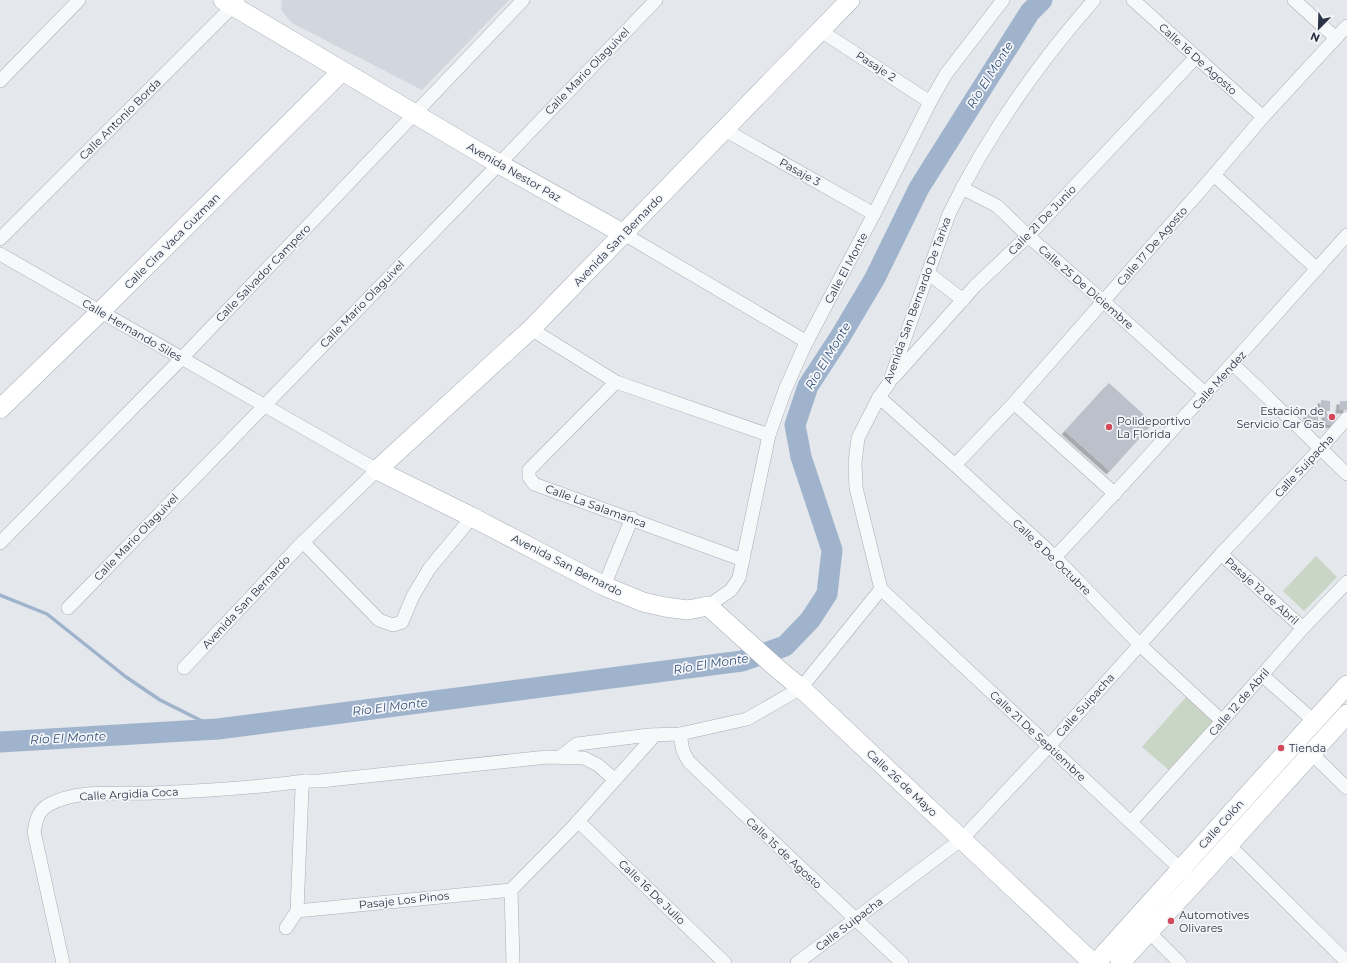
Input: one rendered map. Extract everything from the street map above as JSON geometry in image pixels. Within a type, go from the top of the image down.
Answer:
[{"type":"street","points":[[0,81],[79,0]]},
{"type":"street","name":"Calle Salvador Campero","points":[[0,543],[182,358],[523,0]]},
{"type":"street","name":"Calle Mario Olaguivel","points":[[68,608],[656,0]]},
{"type":"street","name":"Avenida San Bernardo","points":[[184,668],[303,542],[377,470],[531,329],[850,0]]},
{"type":"street","name":"Calle El Monte","points":[[743,560],[769,435],[784,390],[930,102],[946,74],[1003,0]]},
{"type":"street","name":"Avenida San Bernardo De Tarixa","points":[[881,589],[856,488],[855,463],[858,438],[879,397],[889,383],[949,214],[978,158],[1009,109],[1051,53],[1094,0]]},
{"type":"street","name":"Calle 16 De Agosto","points":[[1133,0],[1263,117]]},
{"type":"street","points":[[1294,0],[1336,38]]},
{"type":"street","name":"Avenida Nestor Paz","points":[[232,2],[414,114],[499,164],[624,234],[807,342]]},
{"type":"street","name":"Calle Antonio Borda","points":[[0,239],[232,2]]},
{"type":"street","name":"Calle 17 De Agosto","points":[[955,465],[1014,404],[1263,117],[1347,26]]},
{"type":"street","name":"Pasaje 2","points":[[821,31],[930,102]]},
{"type":"street","name":"Calle 21 De Junio","points":[[889,383],[975,286],[1028,236],[1196,57]]},
{"type":"street","name":"Calle Cira Vaca Guzman","points":[[0,409],[100,312],[342,71]]},
{"type":"street","name":"Pasaje 3","points":[[725,130],[874,214]]},
{"type":"street","points":[[1214,175],[1317,268]]},
{"type":"street","name":"Calle 25 De Diciembre","points":[[962,188],[997,206],[1028,236],[1206,394]]},
{"type":"street","name":"Calle Mendez","points":[[1055,558],[1206,394],[1347,235]]},
{"type":"street","name":"Calle Hernando Siles","points":[[0,254],[264,406]]},
{"type":"street","points":[[928,273],[963,300]]},
{"type":"street","points":[[531,329],[616,382],[769,435]]},
{"type":"street","points":[[1233,364],[1347,474]]},
{"type":"street","name":"Calle La Salamanca","points":[[616,382],[529,470],[529,477],[534,484],[632,518],[743,560]]},
{"type":"street","name":"Calle 8 De Octubre","points":[[879,397],[1055,558],[1140,645],[1222,721]]},
{"type":"street","points":[[1014,404],[1115,494]]},
{"type":"street","name":"Avenida San Bernardo","points":[[264,406],[377,470],[472,517],[604,586],[643,602],[688,610],[708,606],[731,590],[739,578],[743,560]]},
{"type":"street","name":"Calle Suipacha","points":[[797,963],[962,839],[1140,645],[1221,554],[1320,449],[1347,418]]},
{"type":"street","points":[[303,542],[378,620],[393,625],[402,622],[413,596],[428,569],[472,517]]},
{"type":"street","points":[[604,586],[632,518]]},
{"type":"street","name":"Pasaje 12 de Abril","points":[[1221,554],[1303,628]]},
{"type":"street","name":"Calle 12 de Abril","points":[[1130,822],[1222,721],[1303,628],[1347,582]]},
{"type":"street","points":[[560,757],[577,744],[655,735],[680,734],[747,719],[801,688],[881,589]]},
{"type":"street","name":"Calle 21 De Septiembre","points":[[881,589],[1195,882]]},
{"type":"street","name":"Calle 26 de Mayo","points":[[708,606],[801,688],[1094,963]]},
{"type":"street","points":[[1262,675],[1314,722]]},
{"type":"street","name":"Calle Colón","points":[[1094,963],[1347,685]]},
{"type":"street","name":"Calle Colón","points":[[1120,963],[1347,714]]},
{"type":"street","name":"Calle 15 de Agosto","points":[[680,734],[683,752],[689,762],[902,963]]},
{"type":"street","points":[[513,963],[511,890],[578,821],[655,735]]},
{"type":"street","points":[[1312,754],[1347,788]]},
{"type":"street","name":"Calle Argidia Coca","points":[[64,963],[34,832],[36,817],[48,805],[64,798],[87,794],[151,793],[275,785],[547,757],[584,758],[598,765],[615,780]]},
{"type":"street","points":[[286,928],[297,911],[302,788],[305,781]]},
{"type":"street","name":"Calle 16 De Julio","points":[[578,821],[725,963]]},
{"type":"street","points":[[1229,845],[1347,962]]},
{"type":"street","name":"Pasaje Los Pinos","points":[[297,911],[511,890]]},
{"type":"street","points":[[1149,932],[1180,963]]},
{"type":"shaded area","points":[[282,0],[509,0],[422,90],[292,23],[281,10]]},
{"type":"green space","points":[[1316,556],[1337,577],[1304,611],[1283,591]]},
{"type":"green space","points":[[1187,696],[1215,720],[1170,771],[1142,747]]},
{"type":"building","name":"Polideportivo La Florida","points":[[1109,383],[1153,423],[1110,471],[1065,431]]},
{"type":"building","points":[[1321,400],[1330,401],[1330,411],[1320,411]]},
{"type":"building","points":[[1340,401],[1347,401],[1347,410],[1339,410]]},
{"type":"building","points":[[1307,414],[1318,415],[1318,423],[1307,423]]},
{"type":"building","points":[[1325,414],[1337,415],[1337,425],[1325,424]]},
{"type":"waterway","name":"Río El Monte","points":[[0,742],[218,729],[742,661],[785,646],[810,620],[827,594],[832,550],[801,457],[795,425],[808,386],[840,337],[875,278],[919,188],[1030,12],[1042,0]]},
{"type":"waterway","points":[[0,595],[47,614],[126,677],[160,700],[218,729]]},
{"type":"place","name":"Estación de Servicio Car Gas","points":[[1332,417]]},
{"type":"place","name":"Polideportivo La Florida","points":[[1109,427]]},
{"type":"place","name":"Tienda","points":[[1281,748]]},
{"type":"place","name":"Automotives Olivares","points":[[1171,921]]}]
